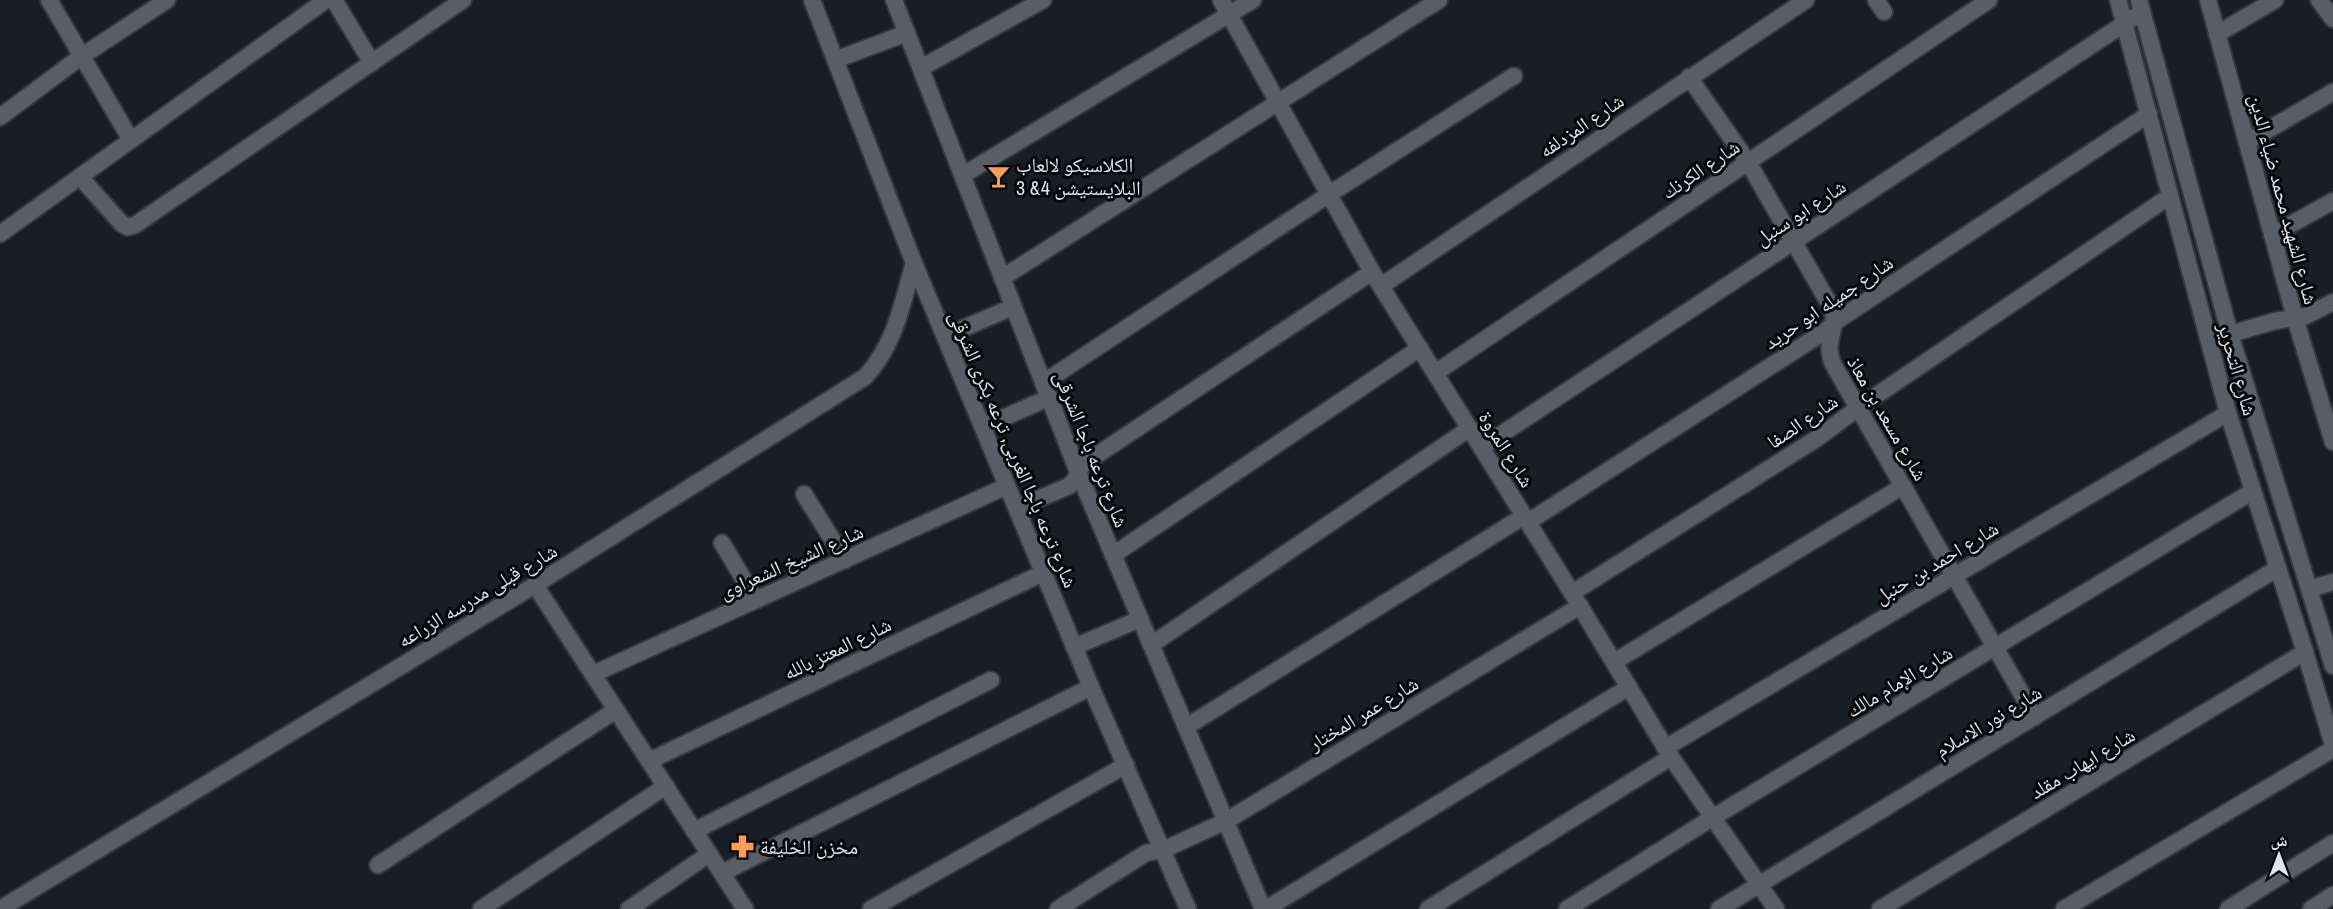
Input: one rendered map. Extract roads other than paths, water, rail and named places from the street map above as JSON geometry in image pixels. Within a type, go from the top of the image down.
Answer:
[{"type":"street","points":[[49,0],[131,140]]},
{"type":"street","points":[[0,117],[82,57],[167,0]]},
{"type":"street","points":[[0,234],[326,0]]},
{"type":"street","points":[[334,0],[372,63]]},
{"type":"street","points":[[80,177],[122,224],[128,227],[135,225],[463,0]]},
{"type":"street","name":"شارع ترعه باجا الغربى, ترعه بكرى الشرقى","points":[[812,0],[914,263],[1074,647],[1188,909]]},
{"type":"street","name":"شارع ترعه باجا الشرقى","points":[[894,0],[1078,472],[1264,909]]},
{"type":"street","points":[[921,68],[1016,7],[1043,0]]},
{"type":"street","points":[[963,175],[1225,7],[1253,0]]},
{"type":"street","points":[[1002,278],[1439,0]]},
{"type":"street","name":"شارع المزدلفه","points":[[1017,508],[1069,486],[1075,480],[1082,465],[1377,279],[1806,0]]},
{"type":"street","name":"شارع الكرنك","points":[[1435,373],[1989,0]]},
{"type":"street","name":"شارع التحرير","points":[[2118,0],[2228,413],[2333,747]]},
{"type":"street","name":"شارع الشهيد محمد ضياء الدين","points":[[2208,0],[2295,318],[2327,401],[2333,442]]},
{"type":"street","points":[[2217,34],[2275,0]]},
{"type":"street","points":[[2319,0],[2333,19]]},
{"type":"street","name":"شارع التحرير","points":[[2140,6],[2230,334],[2333,666]]},
{"type":"street","name":"شارع ابو سنبل","points":[[1482,447],[2123,23],[2140,6]]},
{"type":"street","name":"شارع المروة","points":[[1225,7],[1377,279],[1668,752],[1776,909]]},
{"type":"street","points":[[835,60],[907,33]]},
{"type":"street","points":[[983,427],[1046,391],[1328,195],[1514,76]]},
{"type":"street","points":[[1689,77],[1748,162],[1834,313],[1835,322]]},
{"type":"street","points":[[2247,142],[2333,92]]},
{"type":"street","name":"شارع جميله ابو حريد","points":[[1186,727],[1526,519],[1827,330],[1835,322],[2149,114]]},
{"type":"street","name":"شارع الصفا","points":[[1576,600],[1816,439],[2170,196]]},
{"type":"street","points":[[2272,235],[2333,201]]},
{"type":"street","name":"شارع قبلى مدرسه الزراعه","points":[[0,909],[535,585],[865,377],[878,364],[887,349],[914,263]]},
{"type":"street","points":[[2208,341],[2275,321],[2317,312],[2333,302]]},
{"type":"street","points":[[945,336],[1013,307]]},
{"type":"street","name":"شارع مسعد بن معاذ","points":[[1835,322],[1828,342],[1828,353],[2035,717]]},
{"type":"street","points":[[1113,555],[1420,348]]},
{"type":"street","name":"شارع احمد بن حنبل","points":[[1428,909],[1668,752],[1954,576],[2228,413]]},
{"type":"street","points":[[1151,645],[1470,428]]},
{"type":"street","name":"شارع الشيخ الشعراوى","points":[[593,674],[1007,486]]},
{"type":"street","points":[[1614,662],[1903,486]]},
{"type":"street","name":"شارع الإمام مالك","points":[[1568,909],[1712,818],[2253,491]]},
{"type":"street","points":[[804,494],[845,560]]},
{"type":"street","points":[[722,543],[756,600]]},
{"type":"street","name":"شارع نور الاسلام","points":[[1719,909],[2278,568]]},
{"type":"street","name":"شارع المعتز بالله","points":[[650,761],[1044,573]]},
{"type":"street","points":[[2310,589],[2333,582]]},
{"type":"street","points":[[535,585],[745,909]]},
{"type":"street","name":"شارع عمر المختار","points":[[1058,909],[1146,853],[1163,850],[1226,821],[1576,600]]},
{"type":"street","points":[[1074,647],[1140,619]]},
{"type":"street","name":"شارع ايهاب مقلد","points":[[1880,909],[2305,652]]},
{"type":"street","points":[[694,831],[991,680]]},
{"type":"street","points":[[722,873],[1091,687]]},
{"type":"street","points":[[1264,909],[1629,687]]},
{"type":"street","points":[[378,865],[616,710]]},
{"type":"street","points":[[2064,909],[2333,747]]},
{"type":"street","points":[[871,909],[1126,765]]},
{"type":"street","points":[[481,909],[666,786]]},
{"type":"street","points":[[2228,909],[2333,843]]},
{"type":"street","points":[[629,909],[709,854]]},
{"type":"street","points":[[2311,909],[2333,895]]},
{"type":"place","name":"الكلاسيكو لالعاب البلايستيشن 4& 3","points":[[998,176]]},
{"type":"place","name":"مخزن الخليفة","points":[[742,846]]}]
